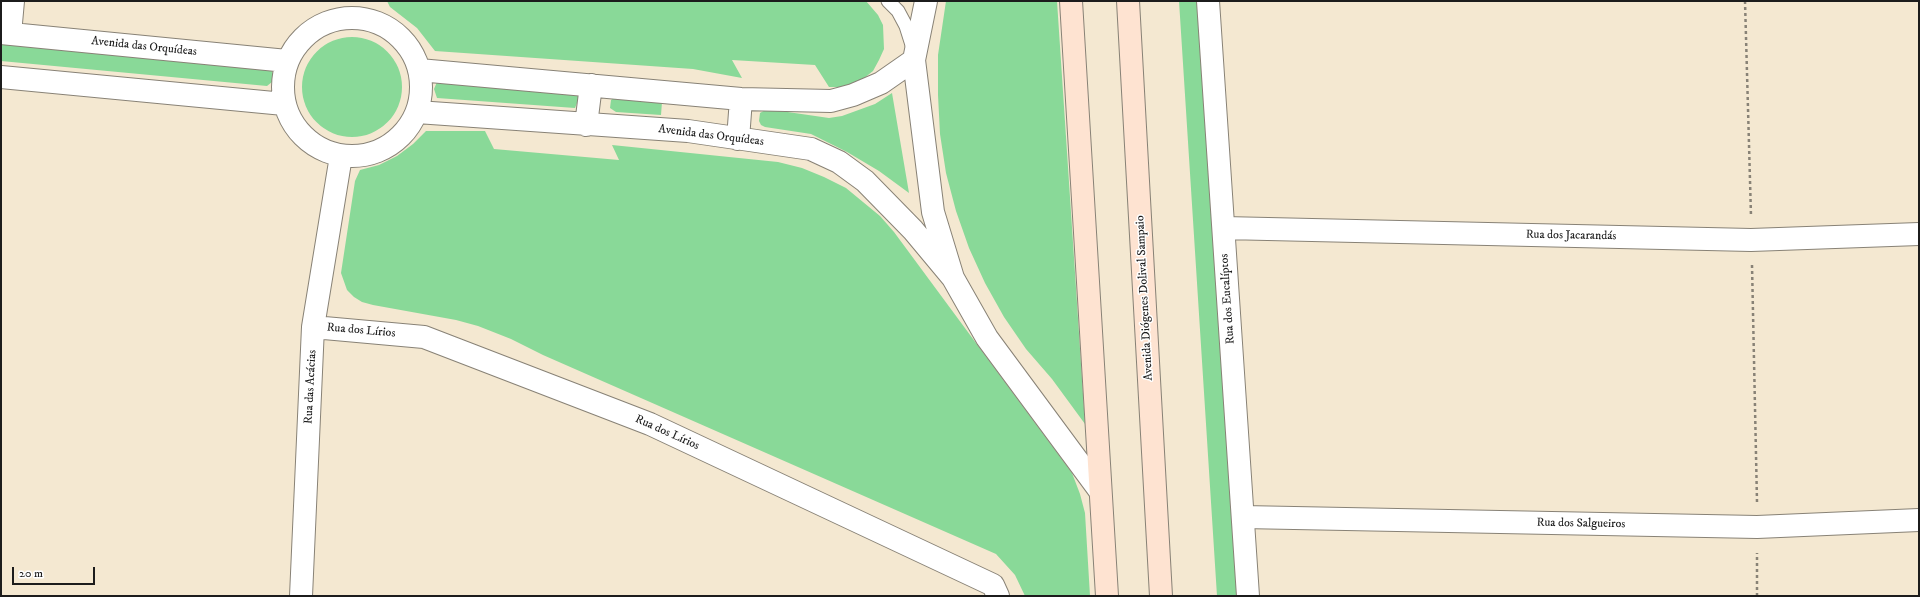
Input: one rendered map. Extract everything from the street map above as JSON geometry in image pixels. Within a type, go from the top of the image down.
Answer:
[{"type":"street","points":[[6,34],[13,1]]},
{"type":"street","points":[[926,1],[914,60],[933,212],[953,278],[987,338],[1100,491]]},
{"type":"street","points":[[1071,1],[1107,596]]},
{"type":"street","name":"Avenida Diógenes Dolival Sampaio","points":[[1128,1],[1161,596]]},
{"type":"street","name":"Rua dos Eucalíptos","points":[[1208,1],[1248,596]]},
{"type":"street","points":[[362,10],[380,24],[398,35],[411,51],[420,70],[421,91],[417,112],[405,132],[387,147],[365,155],[341,156],[321,150],[305,138],[292,123],[284,104],[282,82],[287,61],[299,42],[317,28],[362,10]]},
{"type":"street","name":"Avenida das Orquídeas","points":[[6,34],[287,61]]},
{"type":"street","points":[[420,70],[741,99],[831,101],[853,95],[881,83],[914,60]]},
{"type":"street","points":[[1,77],[284,104]]},
{"type":"street","points":[[586,125],[591,85]]},
{"type":"street","points":[[738,139],[741,99]]},
{"type":"street","name":"Avenida das Orquídeas","points":[[417,112],[688,131],[811,149],[839,162],[865,181],[913,230],[953,278]]},
{"type":"street","name":"Rua das Acácias","points":[[301,596],[313,327],[341,156]]},
{"type":"street","name":"Rua dos Jacarandás","points":[[1224,228],[1751,240],[1919,234]]},
{"type":"street","name":"Rua dos Lírios","points":[[313,327],[424,337],[643,421],[993,585],[998,596]]},
{"type":"street","name":"Rua dos Salgueiros","points":[[1243,517],[1757,527],[1919,520]]},
{"type":"lane","points":[[888,1],[898,11],[906,26],[912,43],[914,60]]},
{"type":"path","points":[[1745,1],[1757,527],[1757,596]]},
{"type":"green space","points":[[387,1],[866,1],[878,15],[883,25],[884,49],[873,71],[863,79],[853,84],[841,87],[829,87],[815,65],[732,60],[742,78],[693,69],[435,51],[417,28],[390,7]]},
{"type":"green space","points":[[946,1],[1057,1],[1085,424],[1052,379],[1026,349],[1004,317],[985,283],[969,248],[956,211],[946,173],[940,134],[938,95],[938,55]]},
{"type":"green space","points":[[1179,1],[1202,1],[1238,596],[1217,596]]},
{"type":"green space","points":[[352,37],[371,40],[388,51],[399,68],[402,87],[399,106],[388,123],[371,134],[352,137],[333,134],[316,123],[305,106],[302,87],[305,68],[316,51],[333,40]]},
{"type":"green space","points":[[1,41],[271,70],[274,75],[272,82],[267,86],[1,61]]},
{"type":"green space","points":[[437,82],[578,94],[579,98],[575,108],[437,98],[434,89]]},
{"type":"green space","points":[[892,93],[909,193],[879,171],[847,152],[811,134],[765,127],[761,125],[759,121],[760,113],[767,109],[829,118],[842,116],[875,104]]},
{"type":"green space","points":[[614,98],[662,102],[661,115],[616,112],[610,108],[611,100]]},
{"type":"green space","points":[[426,131],[485,131],[494,149],[619,160],[612,145],[778,162],[802,168],[846,188],[880,216],[894,232],[1072,473],[1085,513],[1090,596],[1025,596],[1015,575],[996,554],[543,355],[511,339],[478,326],[456,320],[373,305],[362,302],[354,297],[347,290],[341,273],[355,181],[360,170],[379,165],[397,156],[413,144]]}]
